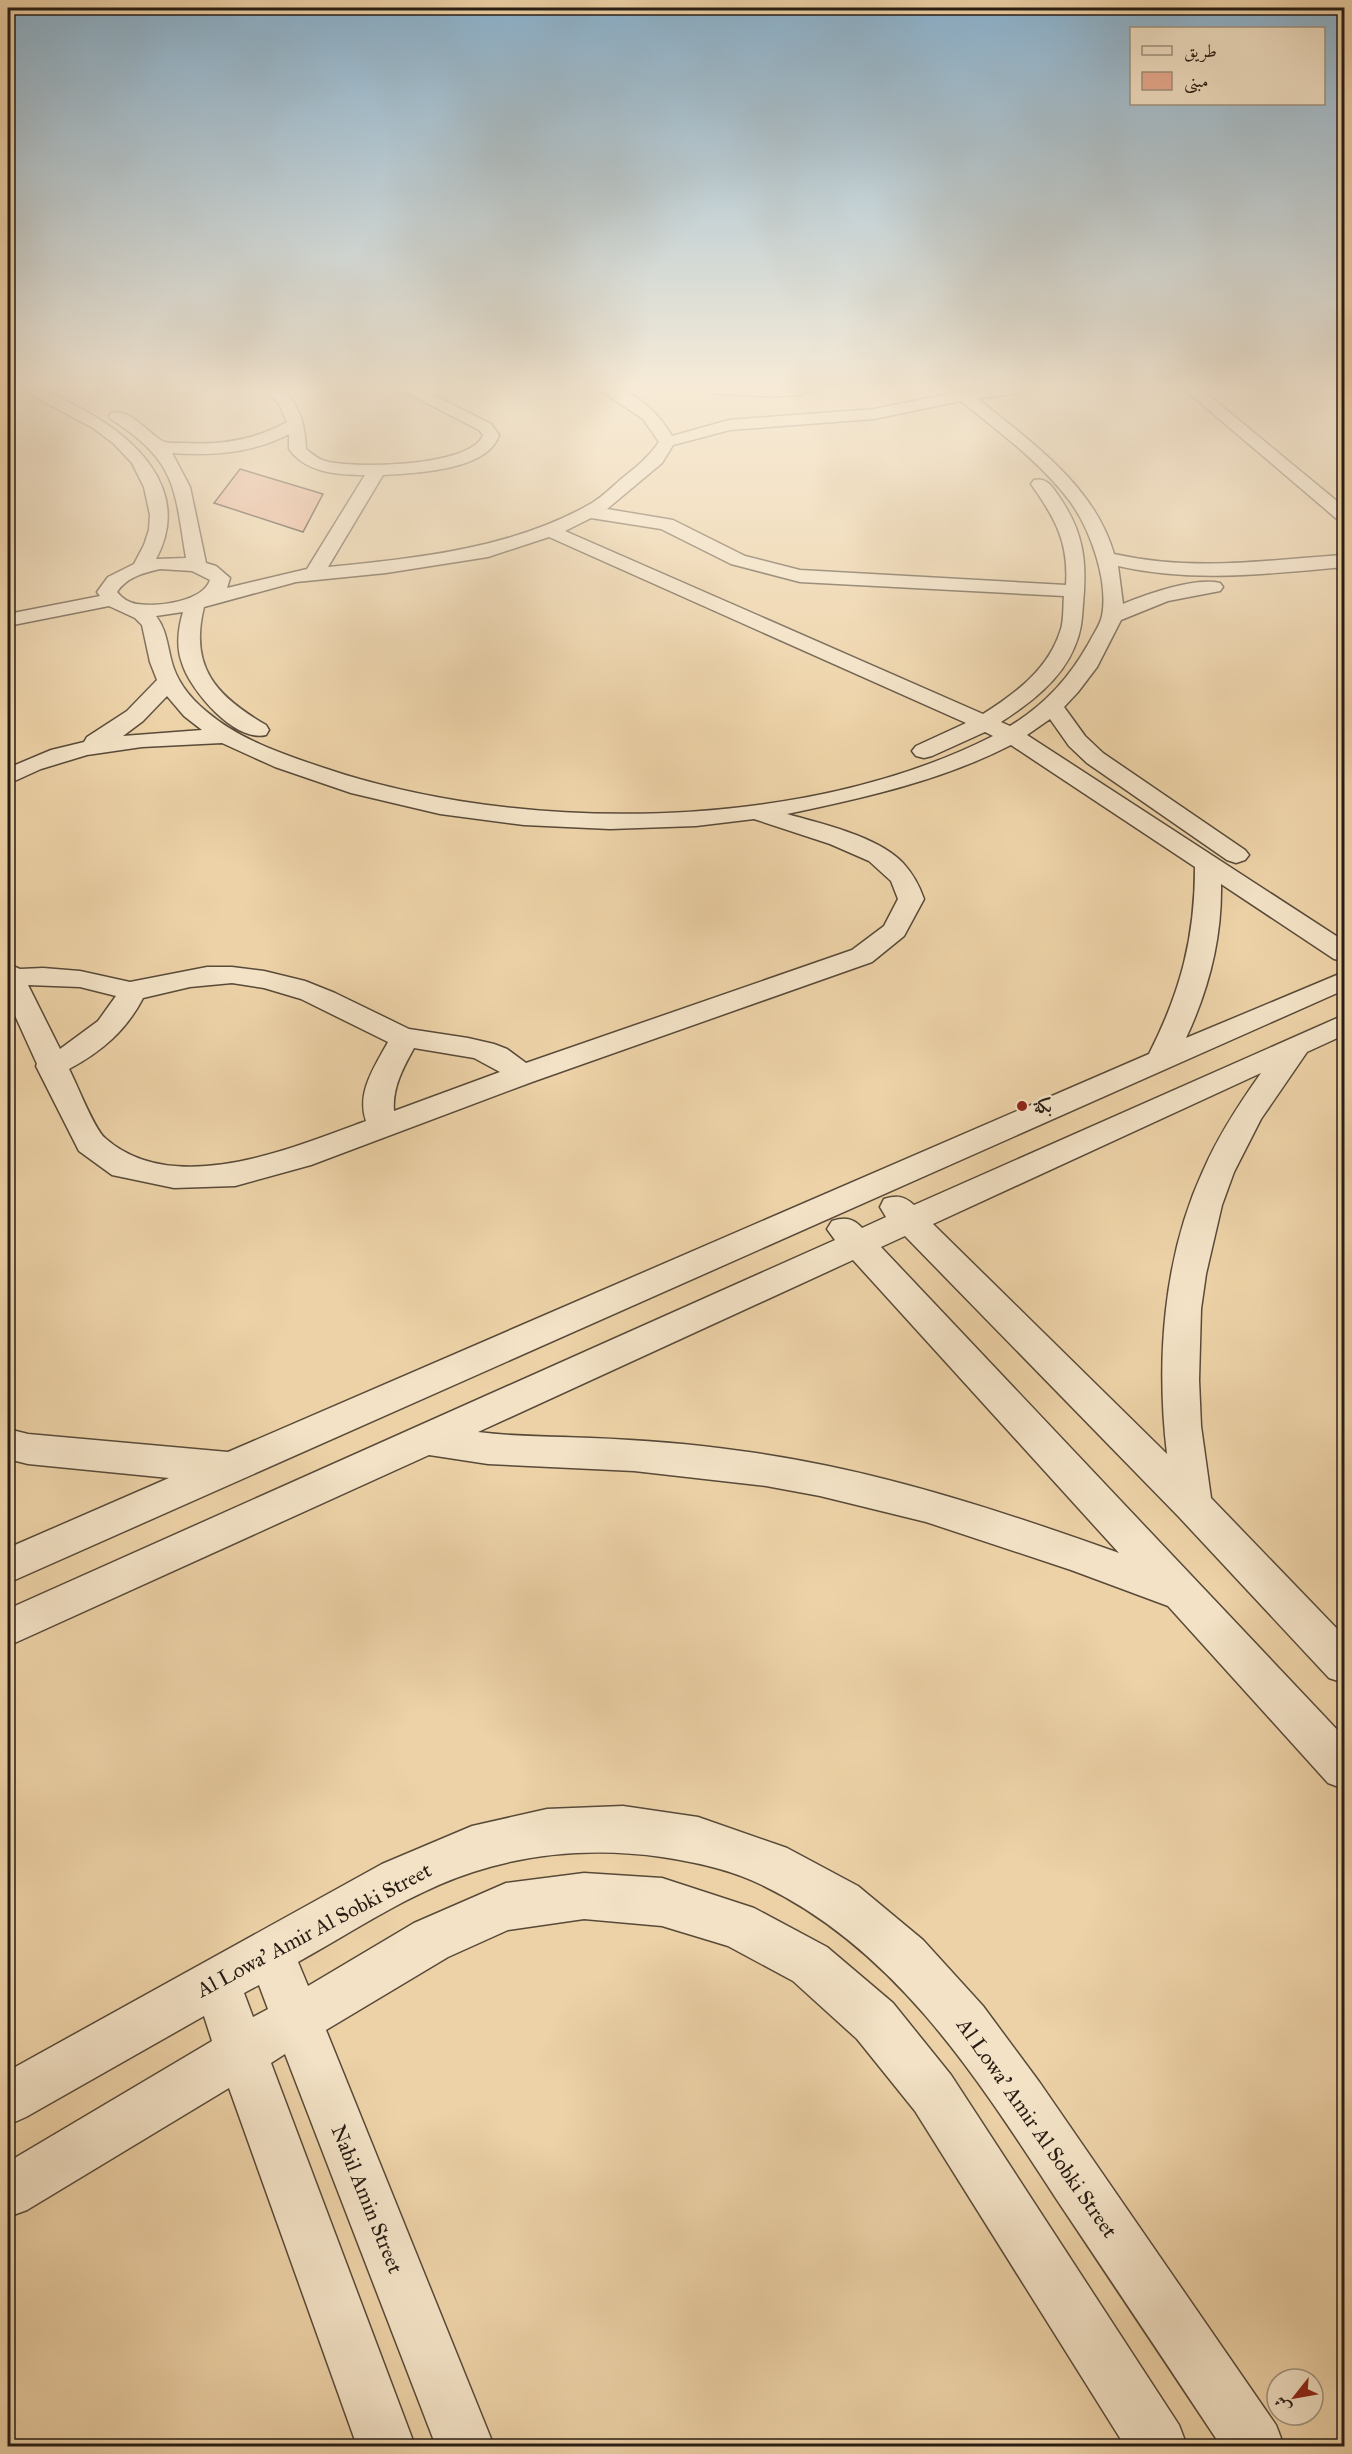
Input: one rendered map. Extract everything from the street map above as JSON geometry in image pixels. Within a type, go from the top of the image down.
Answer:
[{"type":"street","points":[[141,568],[152,549],[158,531],[158,503]]},
{"type":"street","points":[[186,503],[200,566]]},
{"type":"street","points":[[305,575],[355,503]]},
{"type":"street","points":[[111,592],[123,607],[160,610],[305,575],[386,567],[488,550],[550,531],[590,512],[603,503]]},
{"type":"street","points":[[644,503],[666,524],[738,560],[764,568],[800,576],[1074,599],[1112,614],[1152,599],[1191,589],[1344,574]]},
{"type":"street","points":[[200,566],[214,571],[220,578],[219,586],[213,594],[198,602],[189,620],[187,637],[189,655],[195,672],[206,690],[224,707],[273,738],[319,756],[428,786],[496,796],[569,801],[643,801],[746,793],[840,777],[894,762],[942,744],[985,723],[1022,699],[1040,681],[1060,655],[1072,629],[1076,558],[1063,514],[1054,503]]},
{"type":"street","points":[[141,610],[152,623],[158,638],[159,654],[168,681],[194,713],[226,736],[304,771],[356,787],[414,801],[485,813],[561,820],[638,821],[750,813],[861,811],[1013,736],[1072,689],[1092,658],[1112,614],[1111,582],[1106,558],[1089,513],[1081,503]]},
{"type":"street","points":[[1328,503],[1344,516]]},
{"type":"street","points":[[590,512],[666,524]]},
{"type":"street","points":[[550,531],[1013,736],[1344,953]]},
{"type":"street","points":[[1106,558],[1159,570],[1216,573],[1344,561]]},
{"type":"street","points":[[8,620],[111,592],[118,578],[141,568],[160,564],[305,575]]},
{"type":"street","points":[[8,603],[111,592]]},
{"type":"street","points":[[83,748],[137,716],[156,699],[168,681]]},
{"type":"street","points":[[1052,707],[1077,741],[1095,758],[1344,928]]},
{"type":"street","points":[[8,777],[48,759],[83,748],[155,740],[226,736]]},
{"type":"street","points":[[521,1075],[513,1065],[487,1051],[405,1038],[332,1001],[302,989],[268,981],[233,975],[190,978],[133,992],[106,983],[76,978],[8,976],[90,1143],[123,1167],[174,1177],[235,1175],[300,1157],[521,1075],[862,956],[895,930],[911,899],[901,876],[877,856],[866,840],[861,811]]},
{"type":"street","points":[[750,813],[817,831],[877,856]]},
{"type":"street","points":[[1161,1060],[1182,1018],[1197,977],[1206,938],[1209,899],[1208,863]]},
{"type":"street","points":[[8,1566],[1344,980]]},
{"type":"street","points":[[51,1066],[82,1050],[106,1032],[123,1012],[133,992]]},
{"type":"street","points":[[8,1628],[1344,1024]]},
{"type":"street","points":[[384,1127],[379,1117],[378,1095],[405,1038]]},
{"type":"street","points":[[1193,1505],[1182,1403],[1181,1334],[1191,1262],[1208,1198],[1233,1141],[1296,1046]]},
{"type":"street","points":[[874,1186],[1193,1505],[1344,1664]]},
{"type":"street","points":[[824,1208],[1344,1768]]},
{"type":"street","points":[[428,1439],[458,1447],[489,1450],[644,1456],[778,1473],[891,1496],[1017,1533],[1183,1594]]},
{"type":"street","points":[[8,1444],[28,1449],[230,1468]]},
{"type":"street","name":"Al Lowa' Amir Al Sobki Street","points":[[8,2099],[398,1880],[472,1849],[547,1832],[623,1829],[698,1840],[771,1864],[841,1903],[906,1957],[965,2024],[1022,2101],[1254,2446]]},
{"type":"street","points":[[8,2191],[296,2018],[432,1940],[506,1907],[584,1896],[662,1902],[737,1925],[810,1964],[875,2021],[933,2093],[1158,2446]]},
{"type":"street","name":"Nabil Amin Street","points":[[270,1952],[465,2446]]},
{"type":"street","points":[[216,1983],[386,2446]]},
{"type":"building","points":[[214,503],[319,503],[303,532]]},
{"type":"place","name":"بكة","points":[[1022,1106]]}]
